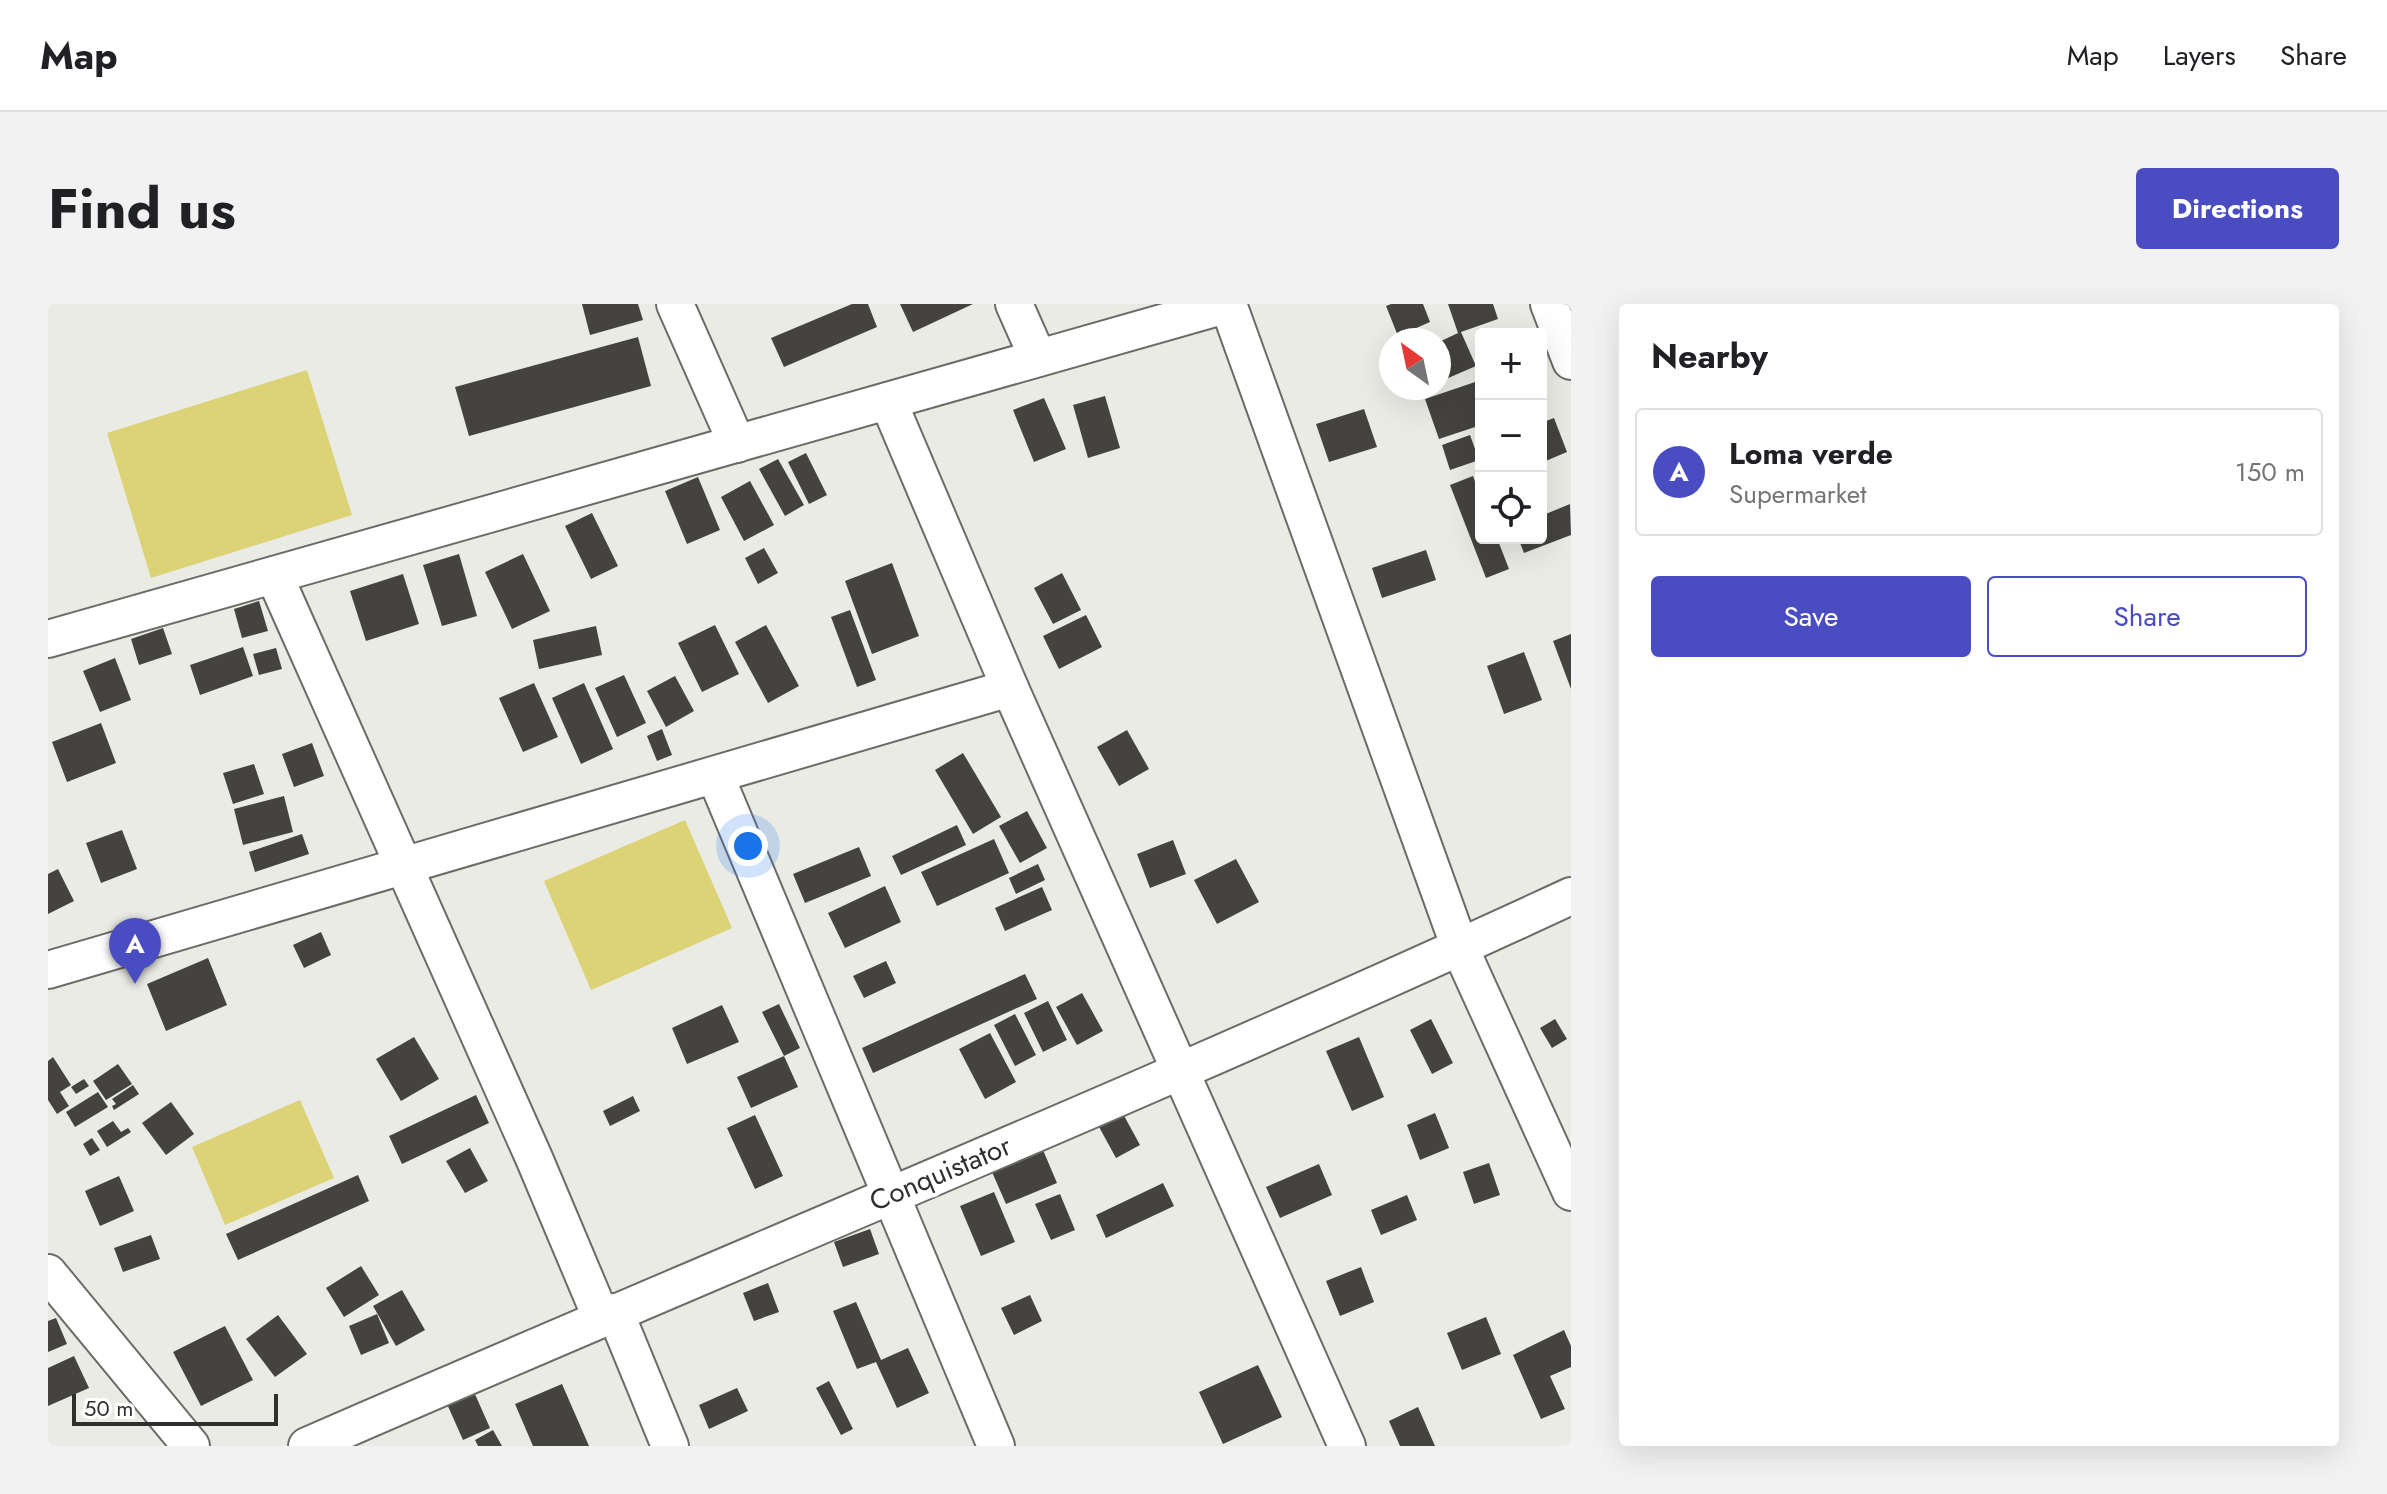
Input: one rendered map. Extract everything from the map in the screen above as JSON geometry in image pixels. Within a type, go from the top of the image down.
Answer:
[{"type":"street","points":[[675,304],[737,444]]},
{"type":"street","points":[[1014,304],[1038,358]]},
{"type":"street","points":[[48,639],[1228,304],[1460,948],[1571,1192]]},
{"type":"street","points":[[1549,304],[1571,361]]},
{"type":"street","points":[[888,401],[1010,688],[1347,1446]]},
{"type":"street","points":[[274,575],[534,1158],[670,1446]]},
{"type":"street","points":[[48,970],[1010,688]]},
{"type":"street","points":[[715,775],[996,1446]]},
{"type":"street","name":"Conquistator","points":[[312,1445],[608,1314],[1460,948],[1571,896]]},
{"type":"street","points":[[48,1273],[191,1446]]},
{"type":"shaded area","points":[[307,370],[352,515],[151,578],[107,433]]},
{"type":"shaded area","points":[[685,820],[732,928],[591,990],[544,881]]},
{"type":"shaded area","points":[[300,1100],[334,1178],[225,1225],[192,1147]]},
{"type":"building","points":[[582,304],[638,304],[643,320],[590,335]]},
{"type":"building","points":[[852,304],[868,304],[877,327],[784,367],[771,338]]},
{"type":"building","points":[[900,304],[973,304],[913,332]]},
{"type":"building","points":[[1423,304],[1430,322],[1416,328],[1395,328],[1386,306]]},
{"type":"building","points":[[1448,304],[1493,304],[1498,319],[1461,332],[1475,366],[1451,377],[1451,336],[1458,333]]},
{"type":"building","points":[[638,337],[651,386],[469,436],[455,387]]},
{"type":"building","points":[[1475,382],[1475,427],[1439,439],[1425,400],[1451,400],[1451,390]]},
{"type":"building","points":[[1105,396],[1120,448],[1088,458],[1073,405]]},
{"type":"building","points":[[1044,398],[1066,449],[1034,462],[1013,410]]},
{"type":"building","points":[[1364,409],[1377,447],[1329,462],[1316,424]]},
{"type":"building","points":[[1554,418],[1567,452],[1547,460],[1547,421]]},
{"type":"building","points":[[1470,435],[1475,461],[1450,470],[1442,445]]},
{"type":"building","points":[[806,453],[827,495],[809,504],[788,462]]},
{"type":"building","points":[[778,459],[804,505],[785,516],[759,469]]},
{"type":"building","points":[[1473,476],[1475,544],[1499,544],[1509,569],[1486,578],[1450,485]]},
{"type":"building","points":[[698,477],[720,530],[687,544],[665,491]]},
{"type":"building","points":[[750,481],[774,525],[744,541],[721,497]]},
{"type":"building","points":[[1570,504],[1571,535],[1524,553],[1520,544],[1547,544],[1547,514]]},
{"type":"building","points":[[592,513],[618,566],[591,579],[565,526]]},
{"type":"building","points":[[764,548],[778,573],[758,584],[745,558]]},
{"type":"building","points":[[1426,550],[1436,580],[1382,598],[1372,568]]},
{"type":"building","points":[[459,554],[477,616],[442,626],[423,565]]},
{"type":"building","points":[[523,554],[550,611],[512,629],[485,572]]},
{"type":"building","points":[[892,563],[919,636],[872,654],[845,581]]},
{"type":"building","points":[[1062,573],[1081,610],[1053,624],[1034,588]]},
{"type":"building","points":[[403,574],[419,624],[366,641],[350,591]]},
{"type":"building","points":[[259,601],[268,631],[242,638],[234,609]]},
{"type":"building","points":[[850,610],[876,680],[857,687],[831,617]]},
{"type":"building","points":[[1086,615],[1102,647],[1059,669],[1043,636]]},
{"type":"building","points":[[715,625],[739,674],[702,692],[678,643]]},
{"type":"building","points":[[766,625],[799,686],[768,703],[735,642]]},
{"type":"building","points":[[596,626],[602,655],[539,669],[533,640]]},
{"type":"building","points":[[163,628],[172,654],[139,665],[131,639]]},
{"type":"building","points":[[1571,634],[1571,689],[1553,641]]},
{"type":"building","points":[[243,647],[253,676],[200,695],[190,665]]},
{"type":"building","points":[[276,648],[282,669],[259,675],[253,654]]},
{"type":"building","points":[[1524,652],[1542,700],[1504,714],[1487,666]]},
{"type":"building","points":[[115,658],[131,700],[100,712],[83,671]]},
{"type":"building","points":[[624,675],[646,723],[617,737],[595,688]]},
{"type":"building","points":[[675,676],[694,711],[666,727],[647,691]]},
{"type":"building","points":[[534,683],[558,737],[523,752],[499,698]]},
{"type":"building","points":[[584,683],[613,749],[581,764],[552,698]]},
{"type":"building","points":[[101,723],[116,763],[67,782],[52,742]]},
{"type":"building","points":[[662,729],[672,755],[657,761],[647,736]]},
{"type":"building","points":[[1127,730],[1149,769],[1119,786],[1097,747]]},
{"type":"building","points":[[312,743],[324,776],[294,787],[282,754]]},
{"type":"building","points":[[963,753],[1001,817],[973,834],[935,770]]},
{"type":"building","points":[[254,764],[264,794],[233,804],[223,773]]},
{"type":"building","points":[[284,796],[293,832],[243,845],[234,809]]},
{"type":"building","points":[[1027,811],[1047,848],[1020,863],[999,826]]},
{"type":"building","points":[[957,825],[966,845],[901,875],[892,856]]},
{"type":"building","points":[[122,830],[137,869],[101,883],[86,843]]},
{"type":"building","points":[[302,834],[309,854],[255,872],[249,852]]},
{"type":"building","points":[[994,839],[1009,873],[937,906],[921,872]]},
{"type":"building","points":[[1173,840],[1186,874],[1150,888],[1137,854]]},
{"type":"building","points":[[859,847],[871,876],[805,903],[793,874]]},
{"type":"building","points":[[1236,859],[1259,902],[1217,924],[1194,880]]},
{"type":"building","points":[[1038,864],[1045,880],[1016,894],[1009,878]]},
{"type":"building","points":[[58,869],[74,901],[48,914],[48,874]]},
{"type":"building","points":[[885,886],[901,922],[845,948],[828,913]]},
{"type":"building","points":[[1042,887],[1052,910],[1005,931],[995,908]]},
{"type":"building","points":[[321,932],[331,955],[304,968],[293,945]]},
{"type":"building","points":[[208,958],[227,1005],[166,1031],[147,984]]},
{"type":"building","points":[[886,961],[896,983],[864,998],[853,976]]},
{"type":"building","points":[[1025,974],[1037,999],[873,1073],[862,1048]]},
{"type":"building","points":[[1082,993],[1103,1031],[1077,1045],[1056,1007]]},
{"type":"building","points":[[1048,1001],[1067,1040],[1043,1052],[1024,1013]]},
{"type":"building","points":[[779,1004],[800,1048],[784,1056],[762,1012]]},
{"type":"building","points":[[722,1005],[739,1042],[687,1064],[672,1028]]},
{"type":"building","points":[[1015,1014],[1036,1055],[1015,1066],[994,1025]]},
{"type":"building","points":[[1431,1019],[1453,1063],[1432,1074],[1410,1030]]},
{"type":"building","points":[[1555,1019],[1567,1039],[1552,1048],[1540,1028]]},
{"type":"building","points":[[990,1033],[1016,1082],[985,1099],[959,1049]]},
{"type":"building","points":[[414,1037],[439,1079],[401,1101],[376,1059]]},
{"type":"building","points":[[1359,1037],[1384,1097],[1352,1111],[1326,1051]]},
{"type":"building","points":[[784,1056],[798,1087],[751,1108],[737,1077]]},
{"type":"building","points":[[53,1057],[71,1085],[60,1092],[69,1106],[57,1114],[48,1100],[48,1061]]},
{"type":"building","points":[[118,1064],[132,1084],[106,1100],[93,1081]]},
{"type":"building","points":[[84,1079],[89,1086],[76,1094],[71,1087]]},
{"type":"building","points":[[133,1085],[139,1094],[114,1110],[112,1106],[116,1104],[112,1099]]},
{"type":"building","points":[[98,1092],[108,1107],[75,1127],[66,1112]]},
{"type":"building","points":[[476,1095],[489,1123],[402,1164],[389,1136]]},
{"type":"building","points":[[633,1096],[640,1111],[610,1126],[603,1111]]},
{"type":"building","points":[[171,1102],[194,1134],[166,1155],[142,1123]]},
{"type":"building","points":[[1122,1112],[1140,1145],[1116,1158],[1098,1125]]},
{"type":"building","points":[[1435,1113],[1449,1148],[1420,1160],[1407,1125]]},
{"type":"building","points":[[755,1115],[783,1176],[755,1189],[727,1128]]},
{"type":"building","points":[[113,1121],[121,1132],[128,1128],[131,1132],[107,1147],[97,1131]]},
{"type":"building","points":[[92,1138],[100,1150],[90,1156],[83,1144]]},
{"type":"building","points":[[470,1148],[488,1181],[465,1193],[446,1161]]},
{"type":"building","points":[[1043,1150],[1057,1183],[1006,1204],[992,1172]]},
{"type":"building","points":[[1489,1163],[1500,1195],[1474,1204],[1463,1172]]},
{"type":"building","points":[[1319,1164],[1332,1195],[1280,1218],[1266,1187]]},
{"type":"building","points":[[358,1175],[369,1201],[238,1260],[226,1234]]},
{"type":"building","points":[[119,1176],[134,1211],[100,1226],[85,1191]]},
{"type":"building","points":[[1163,1183],[1174,1206],[1106,1238],[1096,1215]]},
{"type":"building","points":[[994,1192],[1015,1242],[981,1256],[960,1206]]},
{"type":"building","points":[[1060,1194],[1075,1230],[1051,1240],[1035,1204]]},
{"type":"building","points":[[1407,1195],[1417,1220],[1381,1235],[1371,1210]]},
{"type":"building","points":[[870,1229],[879,1254],[843,1267],[834,1242]]},
{"type":"building","points":[[151,1235],[160,1259],[123,1272],[114,1248]]},
{"type":"building","points":[[361,1266],[379,1295],[344,1317],[326,1288]]},
{"type":"building","points":[[1361,1267],[1374,1302],[1340,1316],[1326,1281]]},
{"type":"building","points":[[768,1283],[779,1312],[754,1321],[743,1293]]},
{"type":"building","points":[[402,1290],[425,1330],[396,1346],[373,1306]]},
{"type":"building","points":[[1030,1295],[1042,1321],[1014,1335],[1001,1308]]},
{"type":"building","points":[[856,1302],[881,1360],[908,1348],[929,1393],[897,1408],[876,1362],[857,1369],[833,1311]]},
{"type":"building","points":[[377,1314],[389,1343],[361,1355],[349,1326]]},
{"type":"building","points":[[278,1315],[307,1354],[275,1377],[246,1339]]},
{"type":"building","points":[[1486,1317],[1501,1354],[1462,1370],[1447,1333]]},
{"type":"building","points":[[56,1318],[67,1344],[48,1352],[48,1321]]},
{"type":"building","points":[[225,1326],[253,1380],[201,1406],[173,1352]]},
{"type":"building","points":[[1564,1330],[1571,1346],[1571,1367],[1550,1376],[1565,1409],[1541,1419],[1513,1355]]},
{"type":"building","points":[[74,1356],[89,1388],[48,1406],[48,1368]]},
{"type":"building","points":[[1258,1365],[1282,1417],[1223,1444],[1199,1392]]},
{"type":"building","points":[[829,1381],[853,1429],[841,1435],[816,1388]]},
{"type":"building","points":[[562,1384],[589,1446],[533,1446],[515,1404]]},
{"type":"building","points":[[737,1388],[748,1411],[709,1429],[699,1405]]},
{"type":"building","points":[[474,1392],[490,1428],[463,1440],[447,1404]]},
{"type":"building","points":[[1418,1407],[1435,1446],[1400,1446],[1389,1421]]},
{"type":"building","points":[[493,1430],[502,1446],[478,1446],[475,1440]]},
{"type":"place","name":"Loma verde","points":[[135,984]]}]
